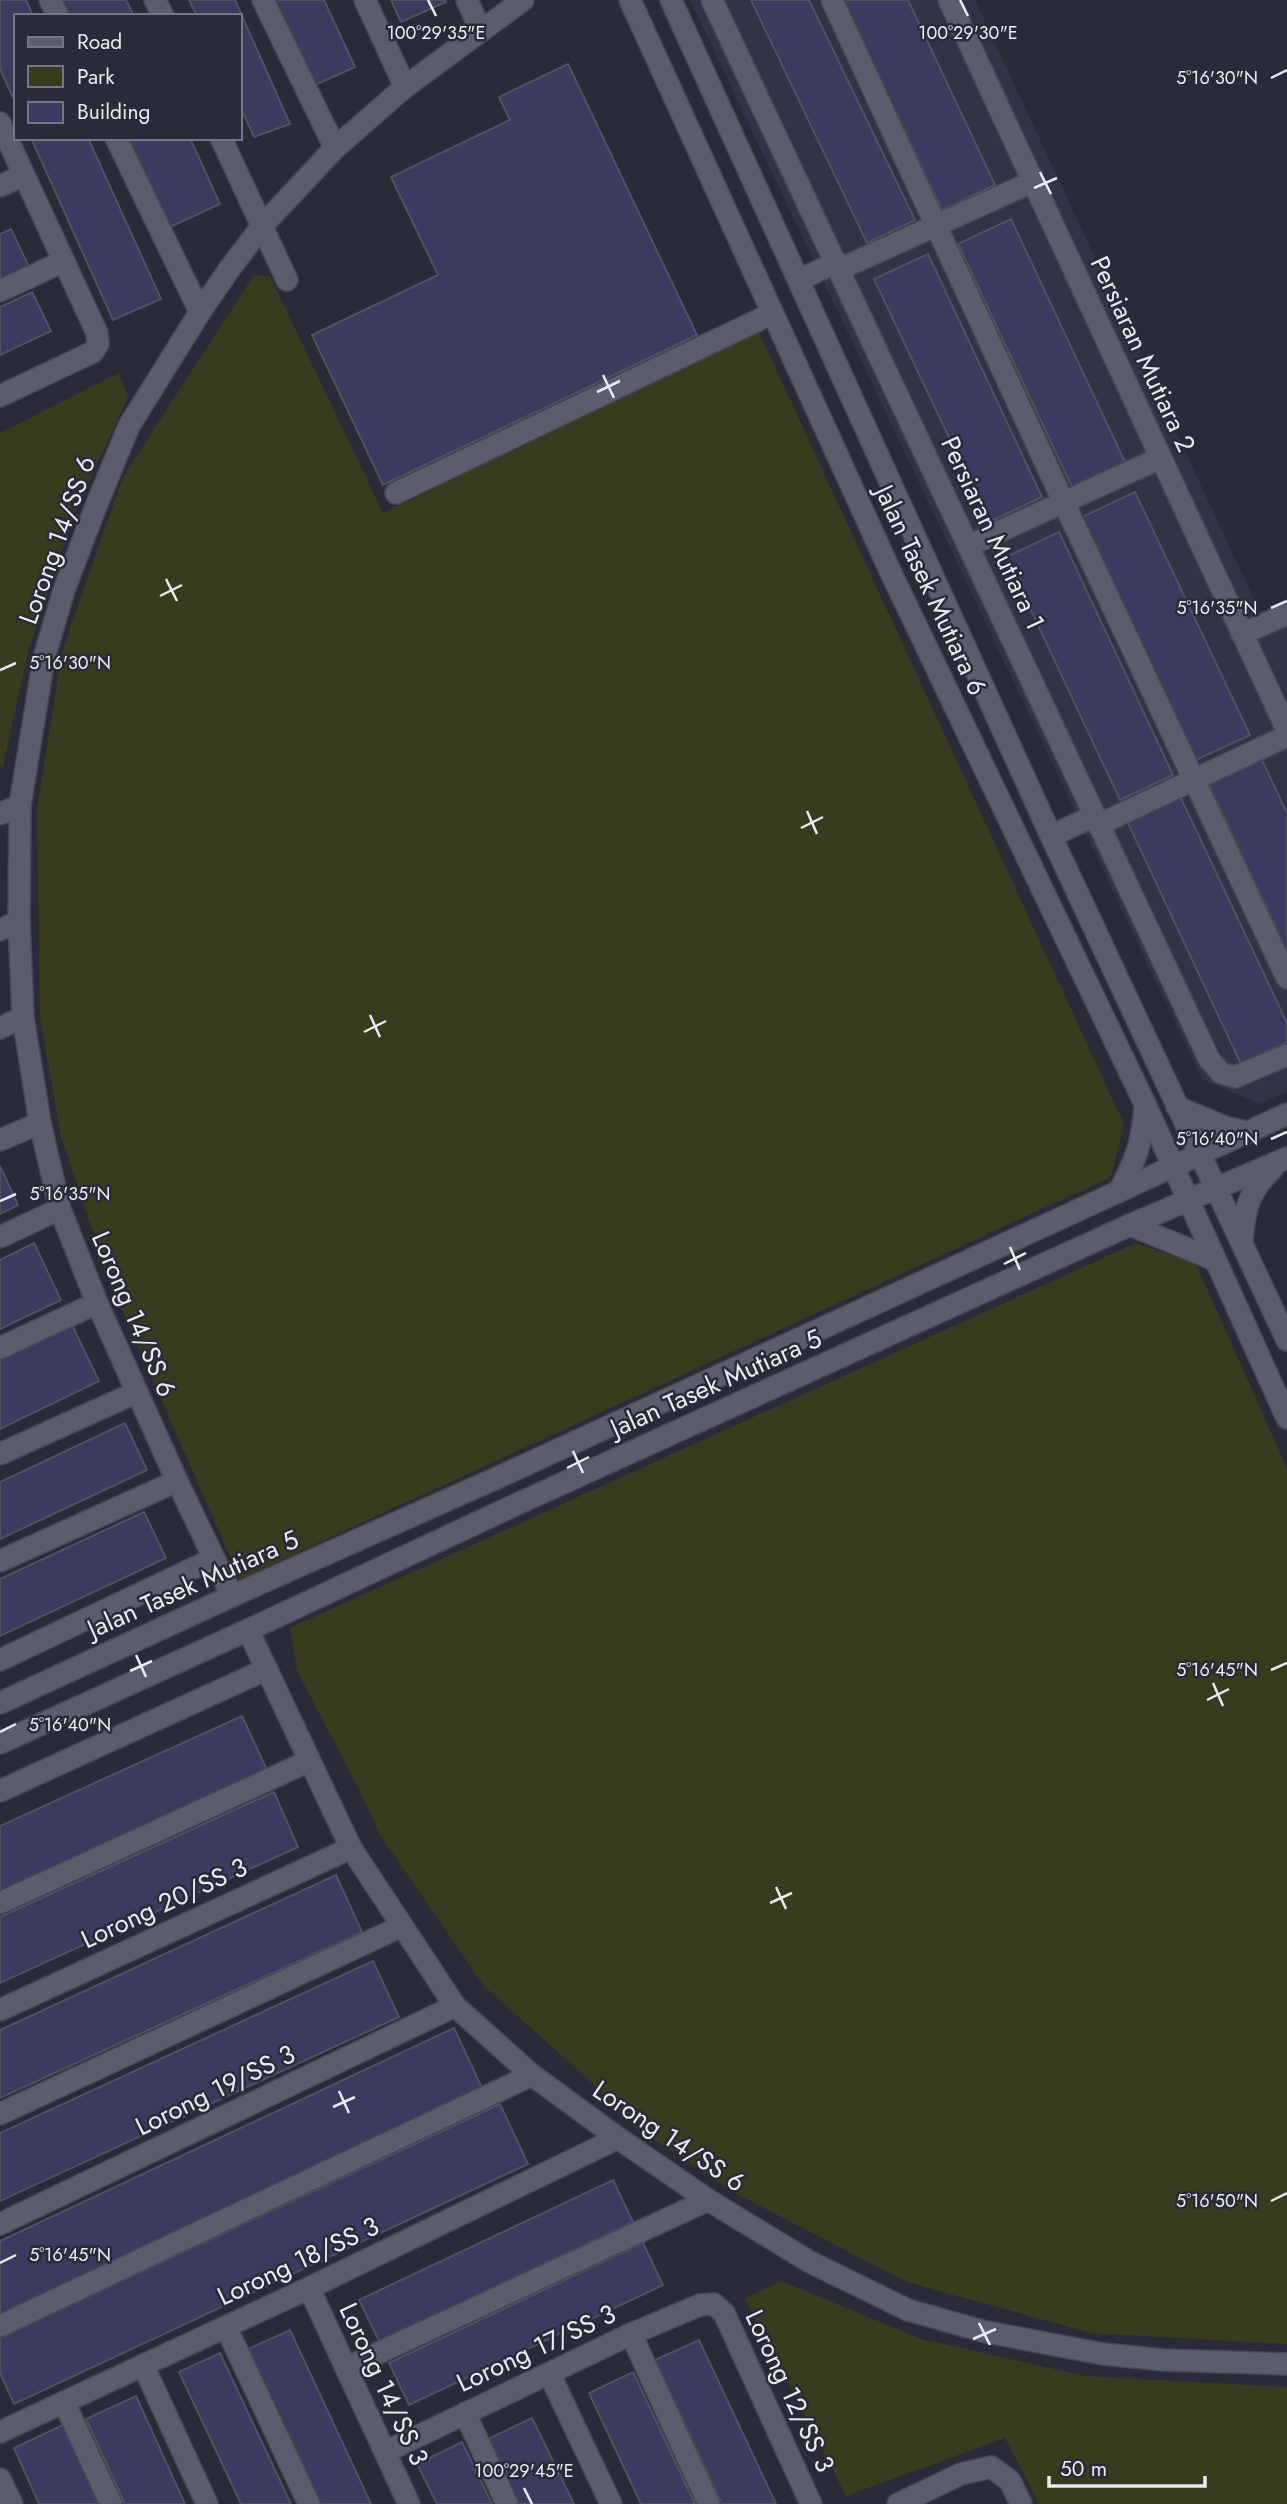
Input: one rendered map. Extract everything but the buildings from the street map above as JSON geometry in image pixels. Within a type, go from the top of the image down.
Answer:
[{"type":"street","points":[[263,0],[335,148]]},
{"type":"street","points":[[365,0],[405,87]]},
{"type":"street","points":[[467,0],[481,31]]},
{"type":"street","name":"Lorong 14/SS 6","points":[[232,1596],[97,1303],[60,1209],[40,1123],[10,926],[20,805],[44,658],[64,590],[130,426],[200,312],[262,226],[335,148],[405,87],[523,0]]},
{"type":"street","name":"Jalan Tasek Mutiara 6","points":[[630,0],[771,314],[892,575],[1145,1104],[1287,1418]]},
{"type":"street","name":"Jalan Tasek Mutiara 6","points":[[671,0],[1051,836],[1287,1340]]},
{"type":"street","name":"Persiaran Mutiara 1","points":[[712,0],[1209,1059],[1221,1073],[1235,1077],[1287,1055]]},
{"type":"street","points":[[832,0],[935,227],[1287,978]]},
{"type":"street","name":"Persiaran Mutiara 2","points":[[949,0],[1287,730]]},
{"type":"street","points":[[0,123],[97,333],[98,344],[93,352],[0,396]]},
{"type":"street","points":[[118,140],[200,312]]},
{"type":"street","points":[[222,140],[287,280]]},
{"type":"street","points":[[0,186],[24,175]]},
{"type":"street","points":[[799,280],[935,227],[1032,183]]},
{"type":"street","points":[[0,291],[64,261]]},
{"type":"street","points":[[396,494],[771,314]]},
{"type":"street","points":[[968,546],[1160,458]]},
{"type":"street","points":[[892,575],[927,560]]},
{"type":"street","points":[[1242,634],[1287,614]]},
{"type":"street","points":[[1051,836],[1096,821],[1195,780],[1287,736]]},
{"type":"street","points":[[0,814],[20,805]]},
{"type":"street","points":[[0,1028],[23,1017]]},
{"type":"street","points":[[1120,1190],[1136,1159],[1143,1130],[1145,1104]]},
{"type":"street","points":[[1177,1107],[1246,1132]]},
{"type":"street","name":"Jalan Tasek Mutiara 5","points":[[0,1703],[499,1477],[1287,1114]]},
{"type":"street","points":[[0,1140],[40,1123]]},
{"type":"street","points":[[1242,1244],[1248,1201],[1257,1183],[1283,1160]]},
{"type":"street","name":"Jalan Tasek Mutiara 5","points":[[0,1743],[1130,1225],[1283,1160]]},
{"type":"street","points":[[0,1237],[60,1209]]},
{"type":"street","points":[[1130,1225],[1214,1260]]},
{"type":"street","points":[[0,1348],[97,1303]]},
{"type":"street","points":[[0,1454],[137,1392]]},
{"type":"street","points":[[499,1477],[516,1505]]},
{"type":"street","points":[[0,1561],[177,1481]]},
{"type":"street","name":"Jalan Tasek Mutiara 5","points":[[0,1660],[213,1559]]},
{"type":"street","name":"Lorong 14/SS 6","points":[[248,1630],[351,1848],[455,2006],[532,2075],[618,2138],[708,2200],[810,2262],[908,2310],[982,2331],[1103,2354],[1164,2360],[1287,2364]]},
{"type":"street","points":[[0,1791],[267,1669]]},
{"type":"street","points":[[0,1903],[309,1761]]},
{"type":"street","name":"Lorong 20/SS 3","points":[[0,2010],[351,1848]]},
{"type":"street","points":[[0,2114],[401,1926]]},
{"type":"street","name":"Lorong 19/SS 3","points":[[0,2224],[455,2006]]},
{"type":"street","points":[[0,2326],[532,2075]]},
{"type":"street","name":"Lorong 18/SS 3","points":[[0,2432],[309,2288],[618,2138]]},
{"type":"street","points":[[346,2368],[708,2200]]},
{"type":"street","name":"Lorong 14/SS 3","points":[[309,2288],[409,2504]]},
{"type":"street","name":"Lorong 17/SS 3","points":[[385,2452],[631,2334],[700,2305],[714,2304]]},
{"type":"street","name":"Lorong 12/SS 3","points":[[714,2304],[724,2313],[811,2504]]},
{"type":"street","points":[[226,2327],[309,2504]]},
{"type":"street","points":[[631,2334],[709,2504]]},
{"type":"street","points":[[143,2365],[207,2504]]},
{"type":"street","points":[[550,2375],[611,2504]]},
{"type":"street","points":[[64,2402],[111,2504]]},
{"type":"street","points":[[465,2413],[507,2504]]},
{"type":"street","points":[[906,2502],[961,2474],[991,2467],[1010,2481],[1020,2504]]},
{"type":"street","points":[[0,2479],[12,2504]]},
{"type":"shaded area","points":[[690,0],[975,0],[1260,612],[1287,601],[1287,1092],[1259,1104],[1202,1079]]},
{"type":"green space","points":[[254,275],[270,276],[383,513],[759,332],[1124,1124],[1111,1177],[240,1579],[109,1280],[61,1136],[40,1018],[37,810],[62,652],[123,477]]},
{"type":"green space","points":[[119,373],[128,397],[74,515],[29,649],[2,770],[0,433]]},
{"type":"green space","points":[[1136,1243],[1196,1264],[1287,1468],[1287,2344],[1091,2333],[907,2282],[733,2192],[629,2123],[587,2078],[485,1987],[380,1835],[297,1671],[290,1628]]},
{"type":"green space","points":[[781,2281],[922,2339],[1085,2376],[1287,2387],[1287,2504],[1039,2504],[1005,2438],[846,2496],[745,2298]]}]
